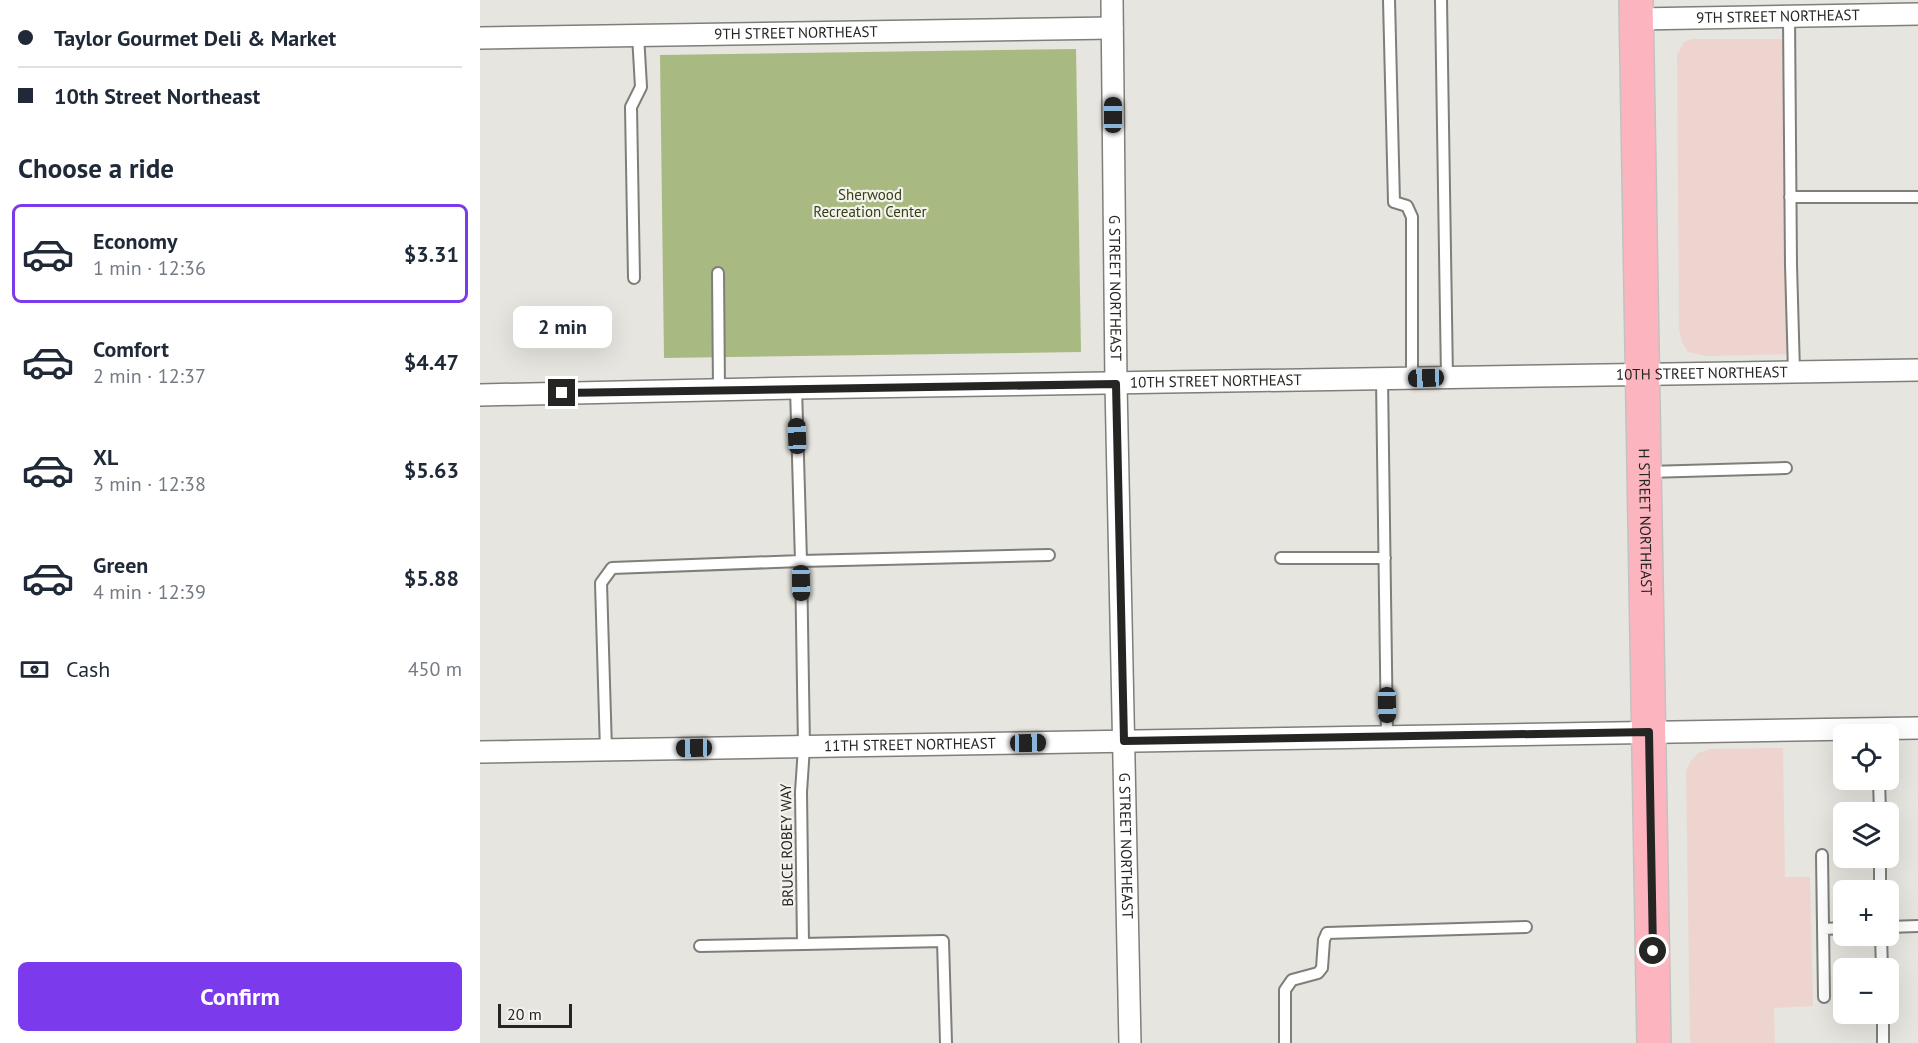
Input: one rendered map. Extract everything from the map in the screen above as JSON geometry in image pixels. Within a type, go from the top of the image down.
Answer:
[{"type":"main road","name":"H STREET NORTHEAST","points":[[1636,9],[1654,1043]]},
{"type":"street","name":"G STREET NORTHEAST","points":[[1112,0],[1116,384],[1130,1043]]},
{"type":"street","name":"9TH STREET NORTHEAST","points":[[1636,9],[1796,14],[1918,14]]},
{"type":"street","name":"9TH STREET NORTHEAST","points":[[480,38],[1112,28]]},
{"type":"street","name":"10TH STREET NORTHEAST","points":[[480,395],[1918,370]]},
{"type":"street","name":"11TH STREET NORTHEAST","points":[[1899,730],[1918,728]]},
{"type":"street","name":"11TH STREET NORTHEAST","points":[[480,752],[1649,732],[1833,732]]},
{"type":"lane","points":[[1389,0],[1394,202],[1407,206],[1412,218],[1412,379]]},
{"type":"lane","points":[[1441,0],[1447,378]]},
{"type":"lane","points":[[1794,372],[1790,197],[1796,14]]},
{"type":"lane","points":[[634,278],[631,107],[641,87],[638,35]]},
{"type":"lane","points":[[1790,197],[1918,197]]},
{"type":"lane","points":[[718,273],[719,390]]},
{"type":"lane","points":[[1382,379],[1387,737]]},
{"type":"lane","name":"BRUCE ROBEY WAY","points":[[796,388],[804,747],[801,792],[803,944]]},
{"type":"lane","points":[[1644,472],[1786,468]]},
{"type":"lane","points":[[606,750],[601,583],[612,568],[1049,555]]},
{"type":"lane","points":[[1281,558],[1385,558]]},
{"type":"lane","points":[[1822,855],[1824,997]]},
{"type":"lane","points":[[1899,927],[1918,926]]},
{"type":"lane","points":[[1285,1043],[1285,990],[1292,980],[1318,973],[1322,968],[1324,939],[1327,933],[1526,927]]},
{"type":"lane","points":[[1823,928],[1833,928]]},
{"type":"lane","points":[[700,946],[943,941],[946,1043]]},
{"type":"lane","points":[[1883,1024],[1883,1043]]},
{"type":"shaded area","points":[[1692,39],[1783,39],[1789,354],[1707,356],[1688,352],[1682,342],[1679,330],[1677,54],[1684,42]]},
{"type":"shaded area","points":[[1783,748],[1785,877],[1810,877],[1813,1006],[1774,1008],[1775,1043],[1690,1043],[1686,771],[1698,753],[1710,749]]},
{"type":"green space","name":"Sherwood Recreation Center","points":[[1076,49],[1081,352],[664,358],[660,55]]},
{"type":"route","points":[[562,393],[1116,384],[1119,430],[1124,741],[1649,732],[1653,951]]}]
